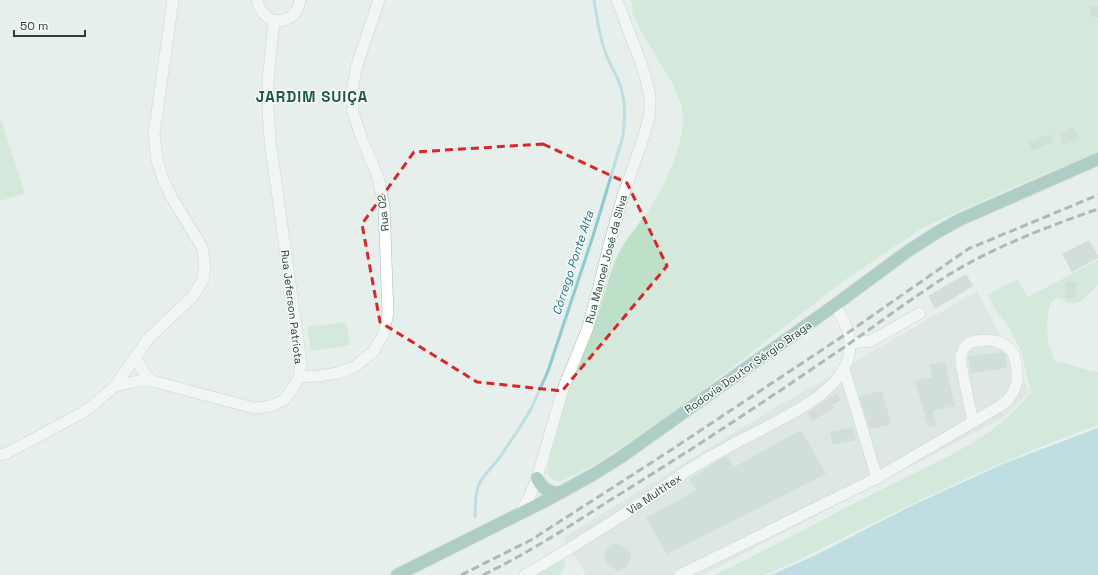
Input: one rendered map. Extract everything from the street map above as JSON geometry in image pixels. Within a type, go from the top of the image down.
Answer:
[{"type":"main road","name":"Rodovia Doutor Sérgio Braga","points":[[397,575],[562,492],[621,457],[835,305],[908,251],[959,220],[1098,159]]},
{"type":"main road","points":[[537,478],[544,489],[550,492],[562,492]]},
{"type":"street","points":[[115,386],[148,339],[192,296],[202,280],[206,264],[202,247],[172,198],[163,179],[157,160],[154,134],[173,0]]},
{"type":"street","points":[[257,0],[261,12],[266,17],[274,21],[288,18],[294,14],[298,9],[300,0]]},
{"type":"street","name":"Rua 02","points":[[299,377],[338,373],[354,367],[373,352],[383,336],[388,313],[384,206],[378,177],[362,139],[353,112],[352,91],[357,65],[380,0]]},
{"type":"street","name":"Rua Manoel José da Silva","points":[[518,514],[528,500],[537,478],[563,389],[587,330],[622,199],[649,117],[650,97],[646,80],[617,0]]},
{"type":"street","name":"Rua Jeferson Patriota","points":[[0,455],[8,453],[82,413],[115,386],[138,381],[152,382],[254,408],[271,406],[284,400],[292,391],[299,377],[301,362],[268,108],[268,82],[274,21]]},
{"type":"street","points":[[835,305],[849,332],[851,343],[844,369],[877,478]]},
{"type":"street","points":[[851,343],[871,341],[920,313]]},
{"type":"street","points":[[680,575],[877,478],[973,422],[1004,403],[1013,392],[1017,382],[1018,369],[1014,355],[1007,347],[995,341],[984,340],[970,342],[961,354],[961,364],[973,422]]},
{"type":"street","points":[[136,357],[152,382]]},
{"type":"street","name":"Via Multitex","points":[[525,575],[645,501],[690,469],[786,417],[817,397],[831,385],[844,369]]},
{"type":"highlighted area","points":[[543,144],[627,183],[667,266],[562,391],[477,382],[380,322],[362,224],[414,152]]},
{"type":"shaded area","points":[[977,291],[1030,392],[1001,419],[702,575],[586,575],[563,538],[766,413]]},
{"type":"green space","points":[[631,0],[1098,0],[1098,152],[1027,181],[921,229],[842,282],[687,402],[597,463],[564,480],[557,481],[548,475],[548,466],[563,406],[573,376],[596,320],[617,257],[624,244],[649,210],[660,190],[671,168],[682,134],[682,111],[679,99],[668,76],[634,17]]},
{"type":"green space","points":[[0,117],[25,193],[0,201]]},
{"type":"green space","points":[[1098,260],[1098,284],[1085,298],[1077,302],[1068,303],[1058,298],[1053,300],[1050,305],[1047,324],[1048,341],[1055,362],[1066,363],[1098,372],[1098,425],[981,472],[790,564],[764,575],[714,575],[943,459],[979,439],[995,428],[1031,393],[1020,349],[1008,326],[987,295],[1017,279],[1028,297]]},
{"type":"green space","points":[[346,322],[350,345],[311,351],[307,327]]},
{"type":"green space","points":[[565,560],[564,568],[559,575],[536,575],[559,561]]},
{"type":"water","points":[[1098,428],[1098,575],[771,575],[816,555],[911,506],[1003,464]]},
{"type":"building","points":[[1090,6],[1098,6],[1098,17],[1091,17]]},
{"type":"building","points":[[1073,127],[1079,139],[1063,145],[1059,133]]},
{"type":"building","points":[[1050,134],[1053,142],[1032,151],[1029,142]]},
{"type":"building","points":[[1089,240],[1098,255],[1098,258],[1072,272],[1062,254]]},
{"type":"building","points":[[966,274],[973,286],[935,309],[928,296]]},
{"type":"building","points":[[1066,281],[1077,282],[1075,299],[1065,298]]},
{"type":"building","points":[[1002,352],[1005,354],[1007,368],[971,373],[968,356]]},
{"type":"building","points":[[945,362],[955,406],[933,411],[937,425],[928,427],[915,381],[932,377],[929,365]]},
{"type":"building","points":[[882,391],[891,424],[870,429],[859,396]]},
{"type":"building","points":[[837,393],[841,400],[832,405],[834,408],[812,421],[807,413]]},
{"type":"building","points":[[853,427],[856,440],[833,445],[830,432]]},
{"type":"building","points":[[801,430],[826,474],[667,554],[646,518],[697,490],[689,479],[724,457],[727,456],[734,467]]},
{"type":"building","points":[[613,544],[624,547],[630,553],[631,558],[625,568],[617,571],[609,565],[604,558],[606,550]]},
{"type":"waterway","name":"Córrego Ponte Alta","points":[[475,517],[476,496],[481,480],[500,457],[522,424],[531,409],[548,371],[593,236],[623,136],[623,95],[604,47],[598,27],[594,0]]},
{"type":"railway","points":[[461,575],[531,540],[668,452],[849,332],[968,249],[1098,195]]},
{"type":"railway","points":[[483,575],[546,540],[691,449],[801,377],[950,274],[1004,246],[1041,230],[1098,209]]},
{"type":"district","name":"JARDIM SUIÇA","points":[[312,96]]}]
